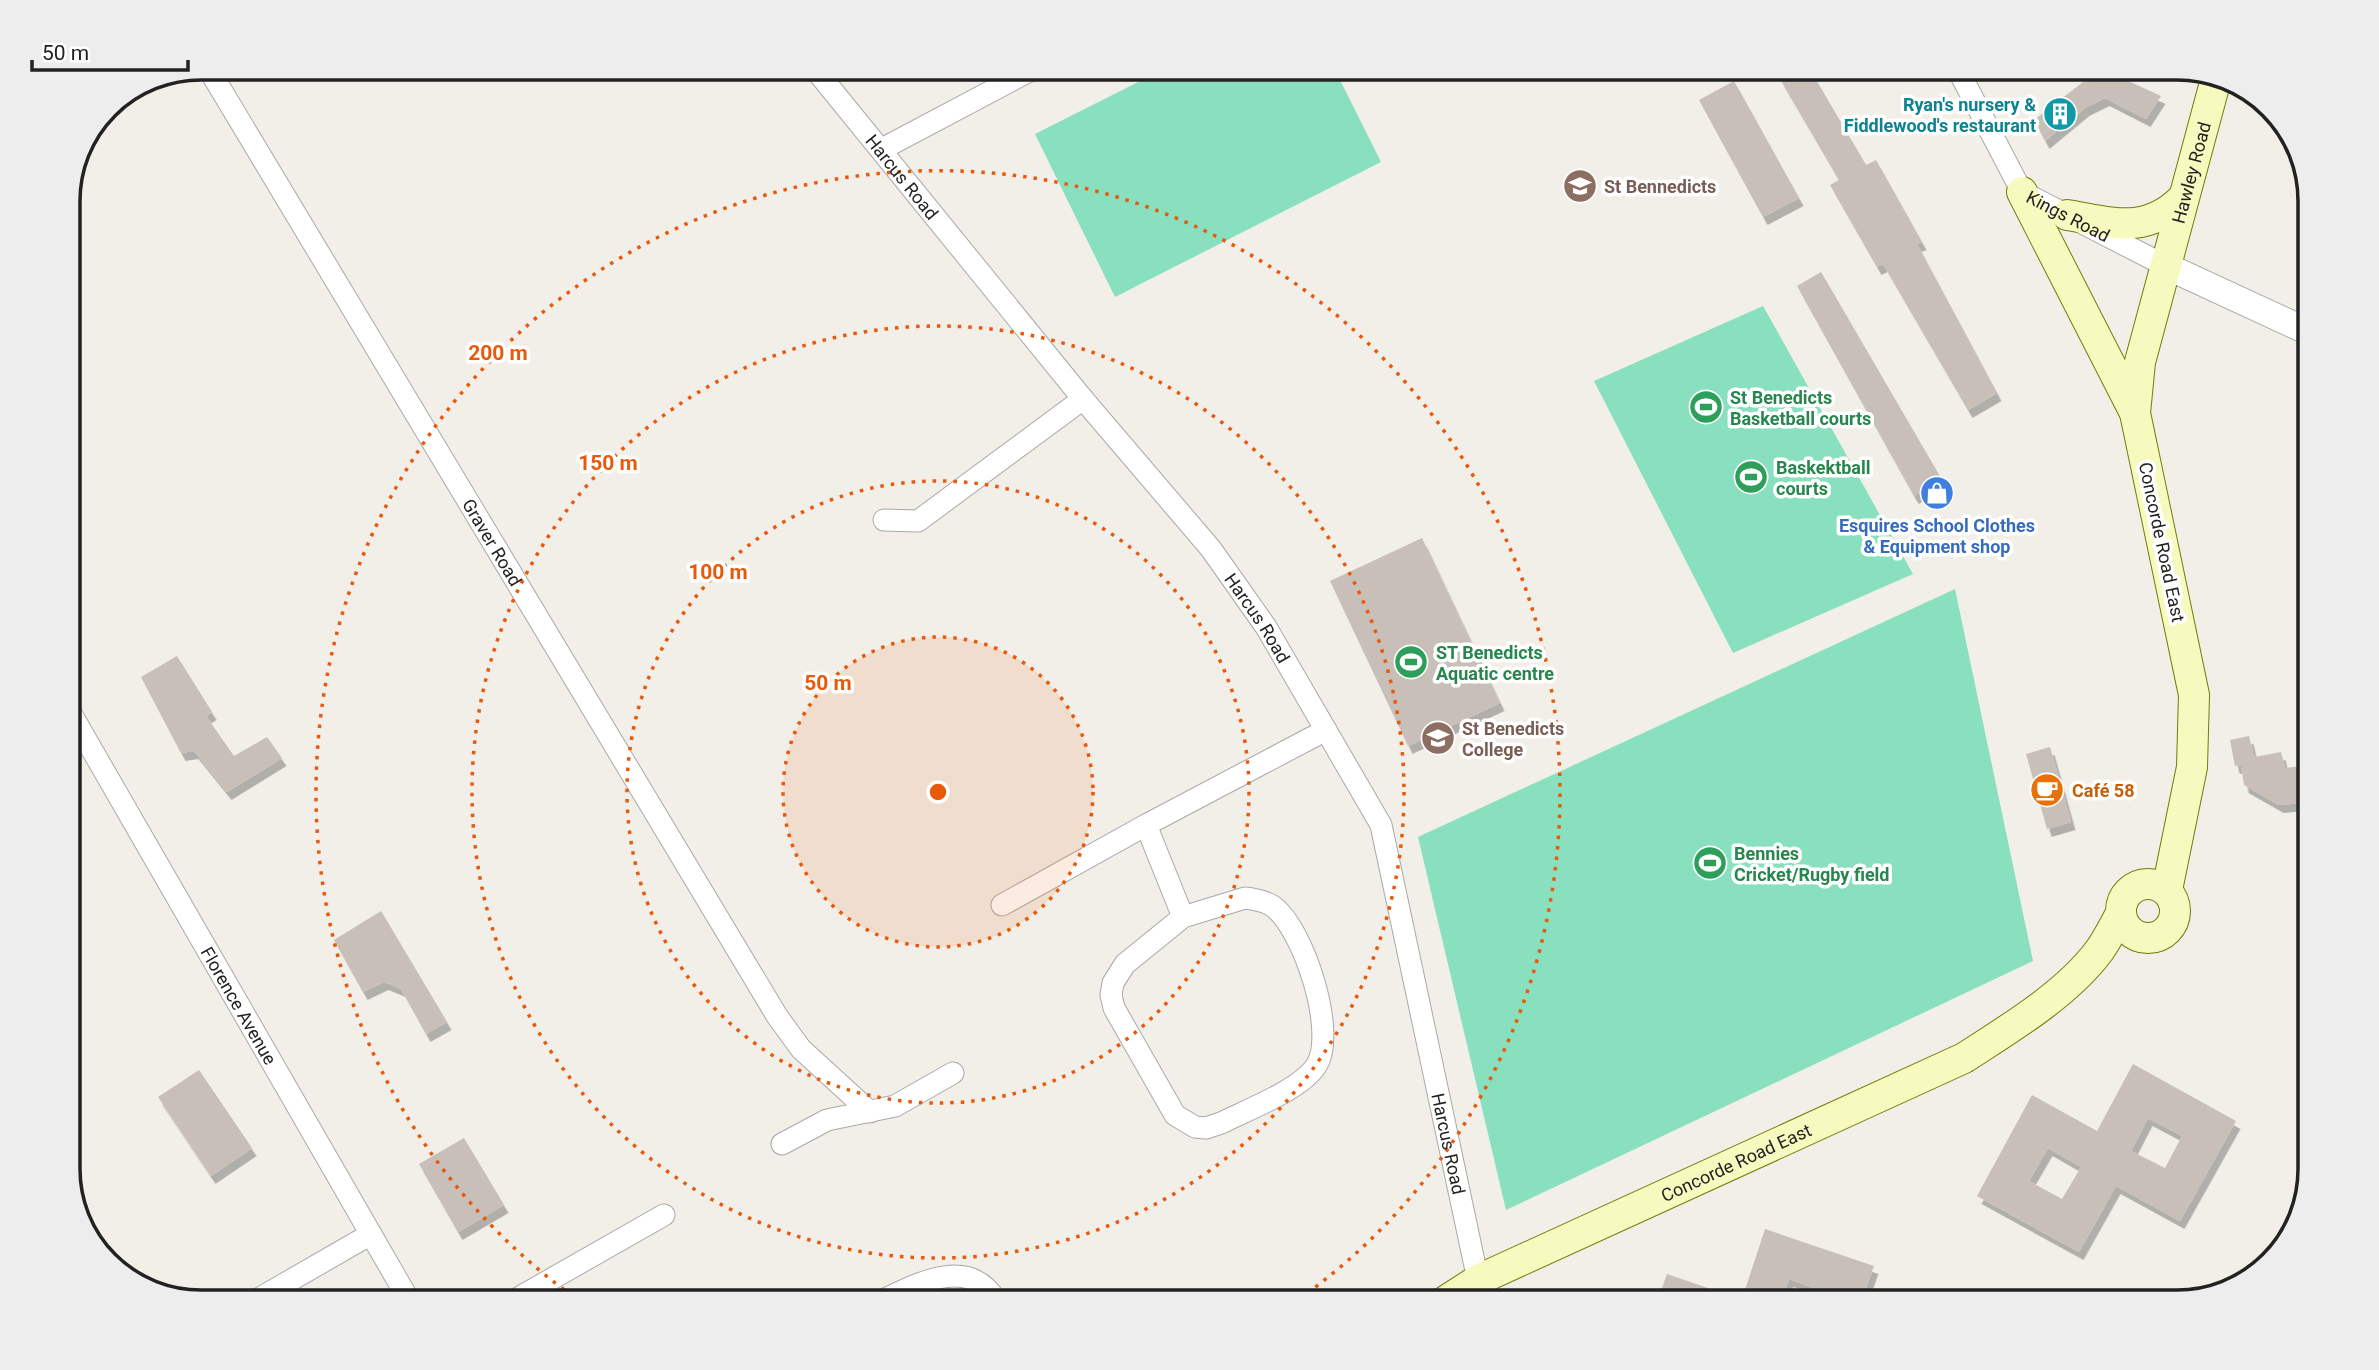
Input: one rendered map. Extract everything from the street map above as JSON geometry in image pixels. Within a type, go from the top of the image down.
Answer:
[{"type":"main road","name":"Hawley Road","points":[[2164,265],[2214,87]]},
{"type":"main road","points":[[2022,192],[2135,413]]},
{"type":"main road","points":[[2067,215],[2117,223],[2143,223],[2168,213],[2181,200]]},
{"type":"main road","name":"Concorde Road East","points":[[2164,265],[2140,362],[2135,413],[2194,695],[2192,767],[2167,890]]},
{"type":"main road","name":"Concorde Road East","points":[[2137,886],[2159,861],[2182,821]]},
{"type":"main road","points":[[2155,884],[2167,890],[2175,902],[2175,920],[2164,934],[2148,939],[2133,934],[2121,914],[2125,897],[2137,886],[2155,884]]},
{"type":"main road","name":"Concorde Road East","points":[[1463,1290],[1478,1280],[1964,1058],[2026,1018],[2092,958],[2121,914]]},
{"type":"main road","name":"Concorde Road East","points":[[2026,1018],[2052,1008],[2068,998],[2110,962],[2148,939]]},
{"type":"street","name":"Graver Road","points":[[215,80],[777,1016],[801,1049],[870,1112]]},
{"type":"street","name":"Harcus Road","points":[[824,80],[1227,570],[1266,627],[1381,825],[1478,1280]]},
{"type":"street","points":[[882,149],[1012,80]]},
{"type":"street","name":"Kings Road","points":[[1963,80],[2022,192],[2164,265]]},
{"type":"street","points":[[2164,265],[2298,327]]},
{"type":"street","points":[[884,520],[918,521],[1083,398]]},
{"type":"street","points":[[1002,905],[1326,730]]},
{"type":"street","name":"Florence Avenue","points":[[81,731],[403,1290]]},
{"type":"street","points":[[1146,825],[1184,917]]},
{"type":"street","points":[[1245,898],[1257,899],[1271,905],[1293,931],[1308,965],[1323,1035],[1318,1064],[1303,1080],[1206,1128],[1183,1122],[1175,1115],[1114,1008],[1111,995],[1113,983],[1125,964],[1184,917],[1245,898]]},
{"type":"street","points":[[782,1144],[827,1120],[895,1106],[953,1073]]},
{"type":"street","points":[[533,1290],[664,1215]]},
{"type":"street","points":[[274,1290],[371,1234]]},
{"type":"street","points":[[904,1290],[946,1275],[960,1275],[982,1283],[988,1290]]},
{"type":"green space","points":[[1142,80],[1340,80],[1381,162],[1115,297],[1035,134]]},
{"type":"green space","name":"Baskektball courts","points":[[1763,306],[1913,574],[1733,653],[1594,381]]},
{"type":"green space","points":[[1955,589],[2033,961],[1506,1210],[1418,837]]},
{"type":"building","points":[[1781,80],[1816,80],[1866,165],[1876,160],[1922,242],[1917,244],[1997,393],[1968,410],[1883,264],[1877,267],[1830,185],[1839,180]]},
{"type":"building","name":"Ryan's nursery & Fiddlewood's restaurant","points":[[2126,80],[2161,96],[2146,119],[2105,98],[2085,108],[2045,141],[2034,120],[2083,82]]},
{"type":"building","points":[[1734,81],[1799,198],[1763,217],[1699,100]]},
{"type":"building","points":[[1821,272],[1942,480],[1914,496],[1797,286]]},
{"type":"building","points":[[1422,538],[1500,703],[1408,746],[1330,581]]},
{"type":"building","points":[[177,656],[212,712],[206,716],[234,756],[267,737],[282,758],[227,792],[194,751],[181,753],[141,677]]},
{"type":"building","points":[[2249,736],[2254,757],[2281,752],[2285,768],[2298,766],[2298,803],[2279,805],[2244,785],[2241,765],[2235,766],[2230,740]]},
{"type":"building","points":[[2050,747],[2071,822],[2047,829],[2026,754]]},
{"type":"building","points":[[381,911],[447,1022],[426,1034],[401,989],[384,982],[363,992],[334,940]]},
{"type":"building","points":[[2133,1064],[2236,1121],[2180,1221],[2116,1186],[2079,1252],[1977,1196],[2032,1095],[2097,1131]],"holes":[[[2148,1118],[2182,1136],[2165,1168],[2131,1151]],[[2048,1148],[2081,1167],[2062,1199],[2029,1181]]]},
{"type":"building","points":[[199,1070],[252,1148],[211,1176],[158,1097]]},
{"type":"building","points":[[464,1138],[504,1205],[458,1232],[419,1164]]},
{"type":"building","points":[[1765,1229],[1874,1266],[1865,1290],[1819,1290],[1789,1279],[1785,1290],[1745,1290]]},
{"type":"building","points":[[1667,1274],[1714,1290],[1661,1290]]},
{"type":"place","name":"Ryan's nursery & Fiddlewood's restaurant","points":[[2060,114]]},
{"type":"place","name":"St Bennedicts","points":[[1580,186]]},
{"type":"place","name":"St Benedicts Basketball courts","points":[[1706,407]]},
{"type":"place","name":"Baskektball courts","points":[[1751,477]]},
{"type":"place","name":"Esquires School Clothes & Equipment shop","points":[[1937,493]]},
{"type":"place","name":"ST Benedicts Aquatic centre","points":[[1411,662]]},
{"type":"place","name":"St Benedicts College","points":[[1438,738]]},
{"type":"place","name":"Café 58","points":[[2047,790]]},
{"type":"place","name":"Bennies Cricket/Rugby field","points":[[1710,863]]}]
